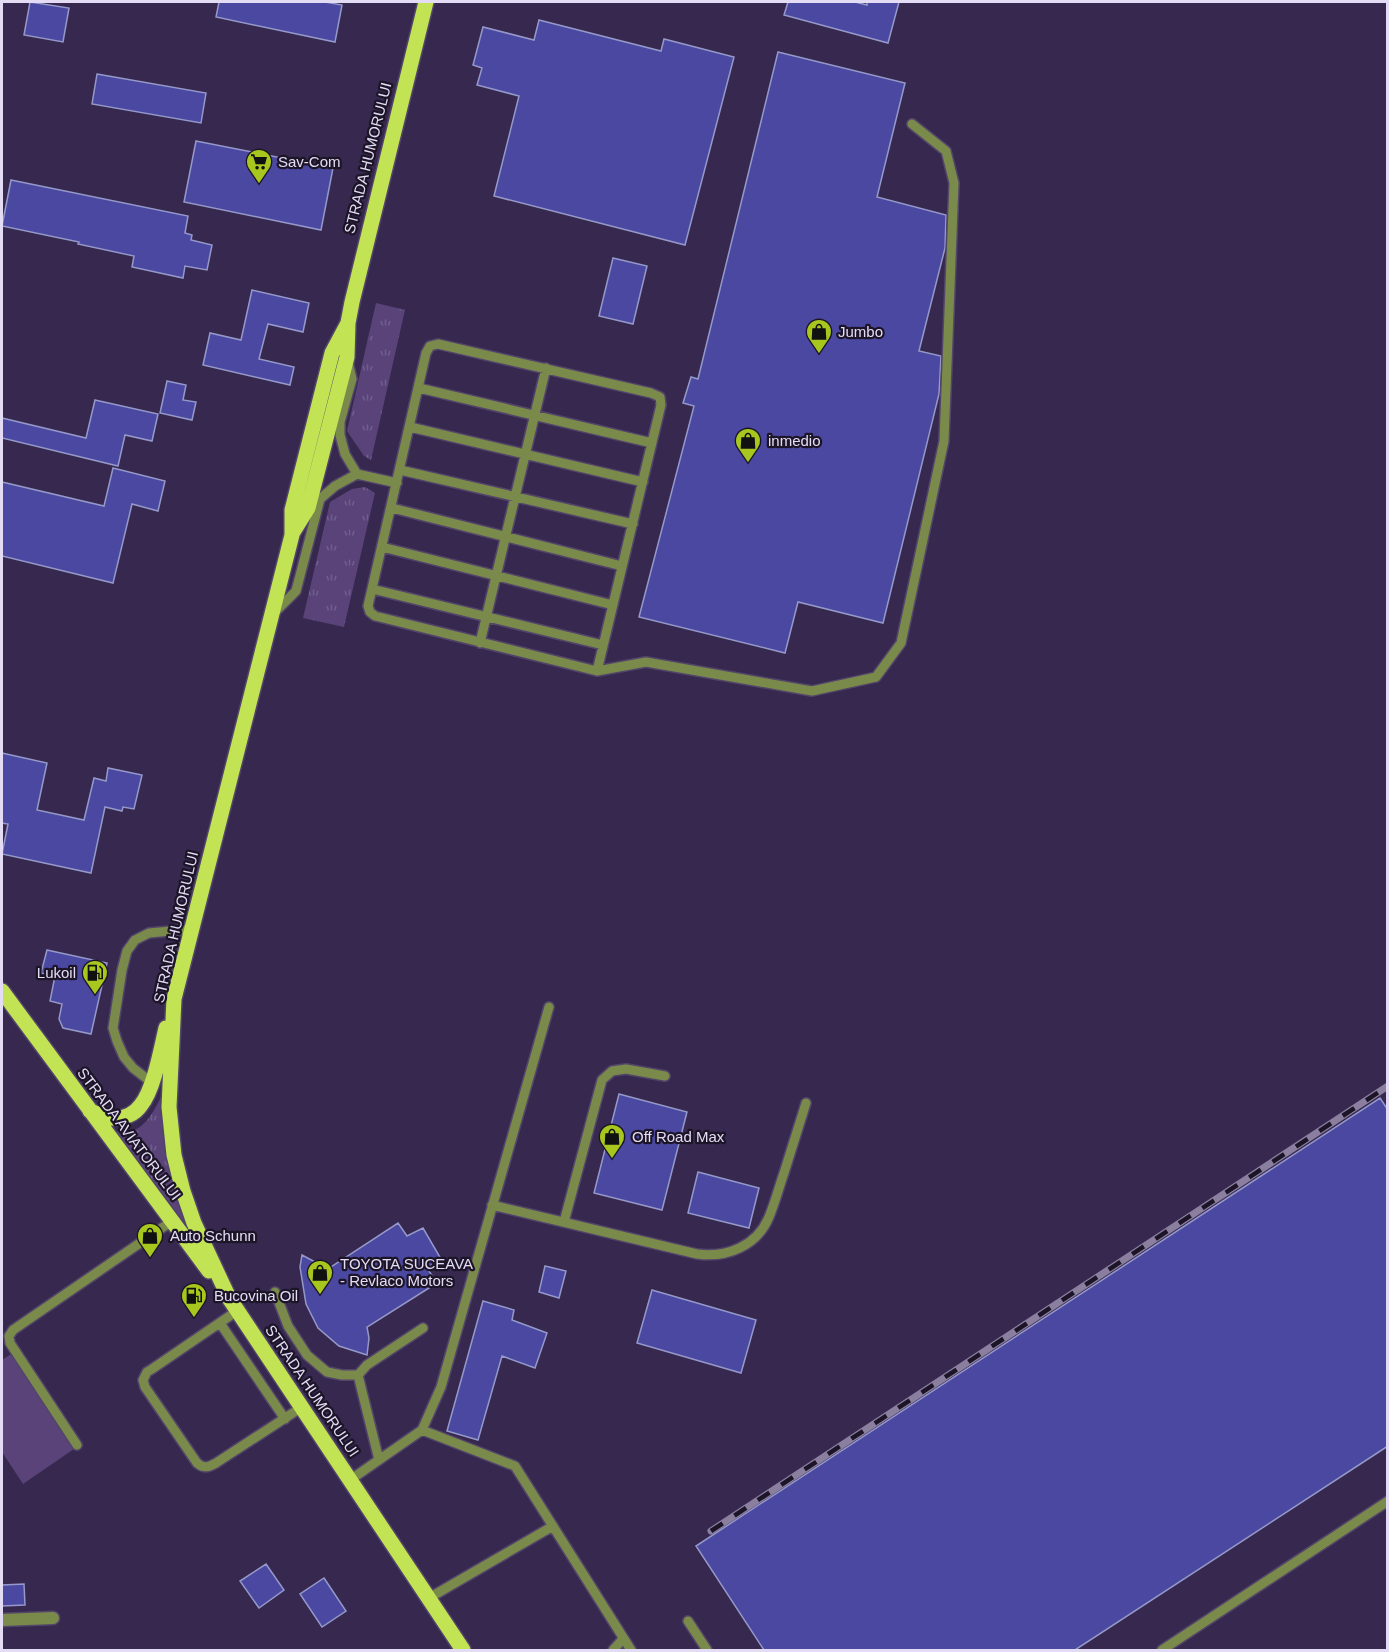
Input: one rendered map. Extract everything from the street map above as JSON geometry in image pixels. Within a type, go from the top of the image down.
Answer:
[{"type":"main road","name":"STRADA HUMORULUI","points":[[292,535],[308,508],[346,357],[348,323],[365,244],[426,2]]},
{"type":"main road","name":"STRADA HUMORULUI","points":[[348,323],[332,353],[292,510],[292,535],[174,999],[169,1107],[174,1155],[183,1191],[194,1223],[233,1304],[463,1650]]},
{"type":"main road","name":"STRADA AVIATORULUI","points":[[2,991],[233,1304]]},
{"type":"main road","points":[[90,1111],[114,1119],[125,1117],[133,1113],[144,1101],[174,999]]},
{"type":"street","points":[[2,1620],[53,1618]]},
{"type":"lane","points":[[597,671],[662,405],[660,397],[651,393],[438,344],[430,346],[426,352],[368,606],[369,612],[375,616],[597,671],[646,662],[812,691],[876,677],[901,643],[944,441],[954,183],[946,151],[912,124]]},
{"type":"lane","points":[[346,357],[352,379],[340,422],[340,435],[345,454],[357,474]]},
{"type":"lane","points":[[480,643],[546,369]]},
{"type":"lane","points":[[419,388],[652,443]]},
{"type":"lane","points":[[410,427],[643,482]]},
{"type":"lane","points":[[400,470],[633,524]]},
{"type":"lane","points":[[271,617],[296,591],[320,498],[357,474],[397,483]]},
{"type":"lane","points":[[392,508],[622,566]]},
{"type":"lane","points":[[382,547],[613,605]]},
{"type":"lane","points":[[372,589],[603,645]]},
{"type":"lane","points":[[151,1082],[133,1068],[124,1057],[113,1028],[127,951],[135,940],[148,933],[193,930]]},
{"type":"lane","points":[[350,1480],[422,1430],[441,1387],[549,1007]]},
{"type":"lane","points":[[564,1222],[602,1080],[612,1071],[626,1069],[665,1076]]},
{"type":"lane","points":[[492,1204],[708,1255],[731,1252],[742,1247],[758,1234],[769,1218],[806,1103]]},
{"type":"lane","points":[[76,1444],[10,1343],[9,1336],[13,1330],[171,1221]]},
{"type":"lane","points":[[274,1292],[288,1326],[307,1355],[327,1372],[358,1375],[367,1365],[423,1328]]},
{"type":"lane","points":[[233,1304],[220,1323],[152,1369],[143,1380],[145,1387],[197,1463],[206,1467],[216,1463],[302,1407]]},
{"type":"lane","points":[[220,1323],[285,1419]]},
{"type":"lane","points":[[358,1375],[379,1460]]},
{"type":"lane","points":[[422,1430],[515,1466],[631,1650]]},
{"type":"lane","points":[[1162,1650],[1388,1501]]},
{"type":"lane","points":[[429,1598],[553,1526]]},
{"type":"lane","points":[[688,1620],[707,1650]]},
{"type":"lane","points":[[613,1650],[623,1639]]},
{"type":"green space","points":[[376,303],[405,310],[371,460],[364,456],[347,431]]},
{"type":"green space","points":[[365,487],[375,493],[344,627],[303,618],[330,502],[352,489]]},
{"type":"green space","points":[[161,1097],[163,1133],[168,1162],[185,1221],[180,1224],[110,1129],[124,1132],[137,1129],[147,1120]]},
{"type":"green space","points":[[11,1354],[74,1449],[23,1484],[2,1452],[2,1360]]},
{"type":"building","points":[[30,2],[69,8],[63,42],[24,35]]},
{"type":"building","points":[[219,2],[325,2],[342,5],[335,42],[216,17]]},
{"type":"building","points":[[788,2],[855,2],[867,5],[867,2],[899,2],[888,43],[784,15]]},
{"type":"building","points":[[539,20],[661,51],[664,39],[734,57],[685,245],[494,196],[519,96],[477,85],[482,68],[473,65],[483,27],[534,40]]},
{"type":"building","name":"Jumbo","points":[[778,52],[905,83],[877,197],[946,215],[945,248],[919,351],[941,356],[939,394],[883,623],[798,602],[785,653],[639,617],[694,406],[683,403],[691,377],[698,379]]},
{"type":"building","points":[[97,74],[206,93],[201,123],[92,104]]},
{"type":"building","name":"Sav-Com","points":[[196,141],[333,168],[321,230],[184,202]]},
{"type":"building","points":[[11,180],[188,216],[185,233],[192,235],[191,240],[212,245],[207,270],[185,266],[183,278],[132,267],[134,256],[2,226]]},
{"type":"building","points":[[613,258],[647,266],[633,324],[599,316]]},
{"type":"building","points":[[252,290],[309,303],[303,332],[268,324],[259,359],[294,367],[290,385],[203,365],[210,333],[241,340]]},
{"type":"building","points":[[167,381],[186,385],[183,400],[196,402],[192,420],[160,413]]},
{"type":"building","points":[[95,400],[158,414],[152,441],[125,435],[118,466],[2,438],[2,418],[86,438]]},
{"type":"building","points":[[113,468],[165,481],[158,511],[132,504],[113,583],[2,556],[2,482],[104,506]]},
{"type":"building","points":[[2,753],[47,763],[37,810],[84,820],[94,778],[106,781],[108,768],[142,775],[134,809],[123,807],[122,811],[105,807],[91,873],[2,854],[8,824],[2,823]]},
{"type":"building","points":[[47,950],[107,963],[91,1034],[63,1028],[59,1019],[62,1004],[50,1001],[55,976],[41,973]]},
{"type":"building","points":[[619,1094],[687,1112],[662,1210],[594,1193]]},
{"type":"building","points":[[1380,1098],[1388,1110],[1388,1446],[1075,1650],[764,1650],[696,1546]]},
{"type":"building","points":[[698,1172],[759,1188],[749,1228],[688,1213]]},
{"type":"building","points":[[398,1223],[407,1236],[423,1228],[441,1259],[427,1268],[437,1283],[367,1327],[369,1338],[367,1355],[339,1346],[318,1328],[306,1304],[300,1267],[302,1255],[328,1269]]},
{"type":"building","points":[[545,1266],[566,1271],[559,1298],[539,1292]]},
{"type":"building","points":[[652,1290],[756,1320],[741,1373],[637,1343]]},
{"type":"building","points":[[483,1301],[514,1310],[512,1320],[547,1333],[535,1368],[502,1356],[478,1440],[447,1431]]},
{"type":"building","points":[[266,1564],[284,1590],[259,1608],[240,1581]]},
{"type":"building","points":[[324,1578],[346,1611],[322,1627],[300,1594]]},
{"type":"building","points":[[24,1584],[25,1605],[2,1606],[2,1585]]},
{"type":"railway","points":[[711,1531],[1388,1086]]},
{"type":"place","name":"Sav-Com","points":[[259,185]]},
{"type":"place","name":"Jumbo","points":[[819,355]]},
{"type":"place","name":"inmedio","points":[[748,464]]},
{"type":"place","name":"Lukoil","points":[[95,996]]},
{"type":"place","name":"Off Road Max","points":[[612,1160]]},
{"type":"place","name":"Auto Schunn","points":[[150,1259]]},
{"type":"place","name":"TOYOTA SUCEAVA - Revlaco Motors","points":[[320,1296]]},
{"type":"place","name":"Bucovina Oil","points":[[194,1319]]}]
